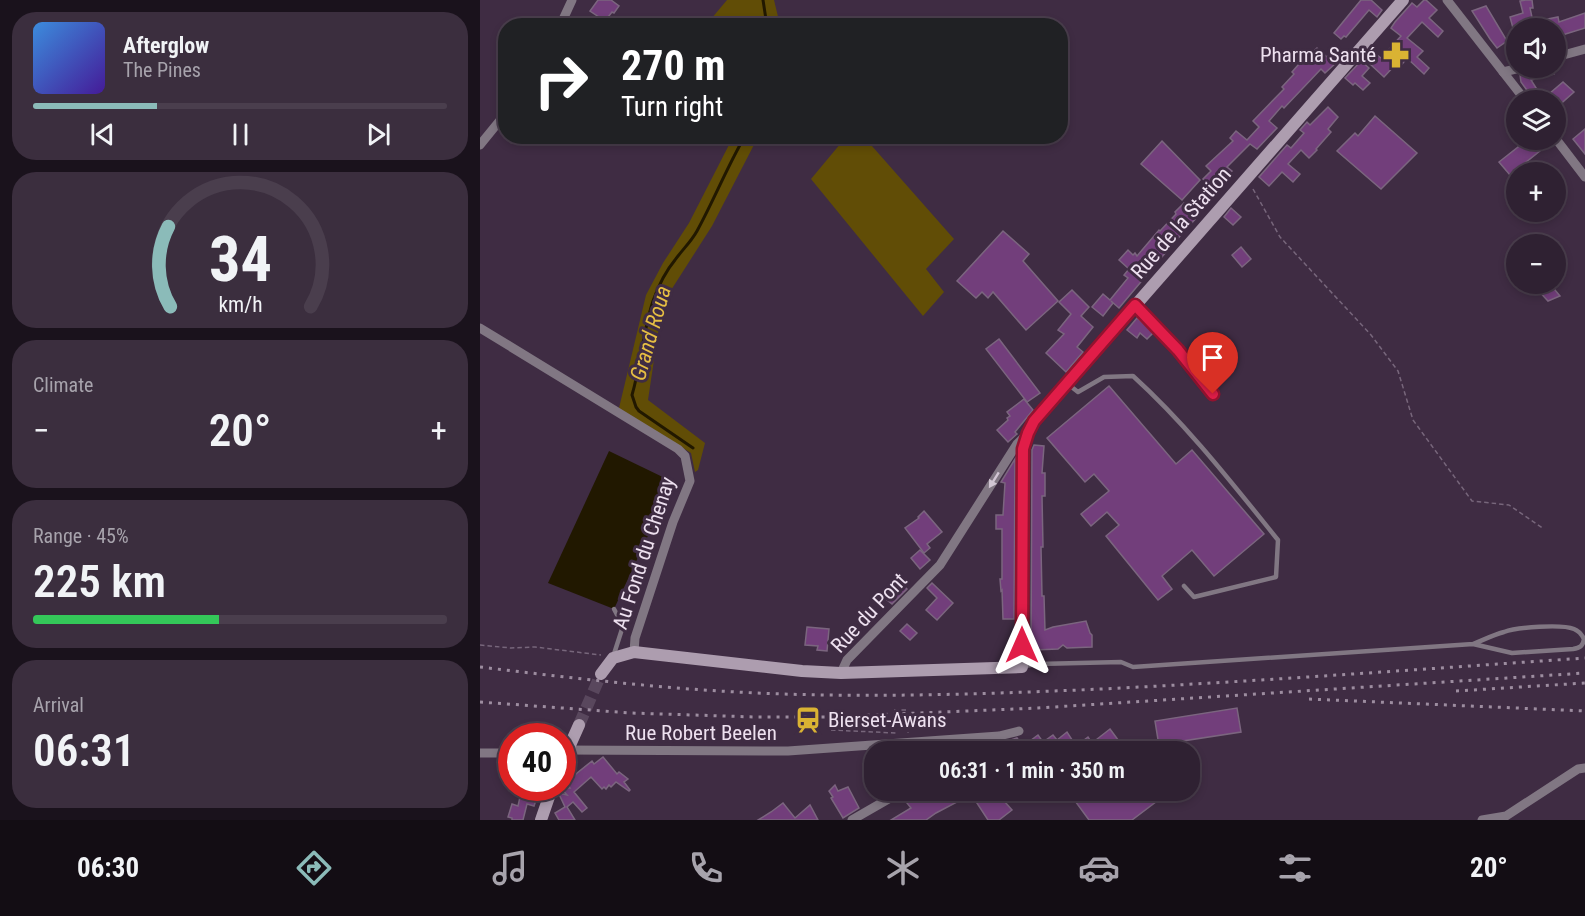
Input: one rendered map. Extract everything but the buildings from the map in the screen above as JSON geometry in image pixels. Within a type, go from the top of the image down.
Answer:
[{"type":"street","points":[[564,18],[572,0]]},
{"type":"street","name":"Rue de la Station","points":[[1022,667],[1023,449],[1034,421],[1403,0]]},
{"type":"street","points":[[1447,0],[1517,90]]},
{"type":"street","points":[[1566,54],[1585,49]]},
{"type":"street","points":[[480,145],[498,123]]},
{"type":"street","points":[[1564,150],[1585,177]]},
{"type":"street","name":"Au Fond du Chenay","points":[[480,328],[678,448],[684,456],[690,481],[673,522],[634,638],[634,652]]},
{"type":"street","name":"Rue du Pont","points":[[613,658],[634,652],[802,671],[841,673],[847,660],[940,565],[1017,444],[1028,433]]},
{"type":"street","points":[[601,675],[613,658]]},
{"type":"street","points":[[841,673],[1022,667]]},
{"type":"street","points":[[576,731],[579,725]]},
{"type":"street","name":"Rue Robert Beelen","points":[[576,750],[788,751],[999,736],[1019,731]]},
{"type":"street","points":[[991,741],[999,736]]},
{"type":"street","points":[[480,753],[498,753]]},
{"type":"street","points":[[1482,820],[1508,818],[1578,769],[1585,768]]},
{"type":"street","points":[[541,820],[548,801]]},
{"type":"street","points":[[852,820],[885,801]]},
{"type":"lane","points":[[1135,305],[1178,350],[1213,394]]},
{"type":"lane","points":[[1067,383],[1078,392],[1104,377],[1132,376],[1161,401],[1278,540],[1276,577],[1194,597],[1184,586]]},
{"type":"lane","points":[[613,658],[623,626],[614,609]]},
{"type":"lane","points":[[1022,667],[1038,664],[1120,662],[1133,667],[1473,644],[1512,653],[1580,648],[1584,639],[1575,629],[1545,627],[1504,632],[1473,644]]},
{"type":"path","points":[[1248,177],[1280,237],[1371,335],[1398,371],[1413,420],[1472,501],[1509,505],[1544,529]]},
{"type":"path","points":[[480,645],[511,648],[535,647],[591,653],[613,658]]},
{"type":"path","points":[[894,710],[906,710]]},
{"type":"path","points":[[831,730],[902,735]]},
{"type":"shaded area","points":[[727,0],[774,0],[778,18],[712,18]]},
{"type":"shaded area","points":[[729,144],[754,144],[712,226],[666,298],[661,313],[648,400],[705,443],[698,470],[695,472],[691,453],[619,408],[646,295],[663,263],[689,223]]},
{"type":"shaded area","points":[[840,144],[870,144],[954,239],[926,269],[944,292],[923,316],[811,179]]},
{"type":"shaded area","points":[[609,451],[673,482],[614,609],[548,583]]},
{"type":"waterway","name":"Grand Roua","points":[[763,0],[766,18]]},
{"type":"waterway","name":"Grand Roua","points":[[693,448],[639,411],[632,395],[647,324],[657,290],[668,270],[697,231],[741,144]]},
{"type":"tunnel","points":[[579,725],[601,674]]},
{"type":"railway","points":[[480,667],[687,689],[757,693],[886,695],[1162,686],[1585,658]]},
{"type":"railway","points":[[480,702],[631,713],[825,717],[1038,708],[1585,673]]},
{"type":"railway","points":[[1456,691],[1585,683]]},
{"type":"railway","points":[[1309,699],[1585,711]]},
{"type":"place","name":"Pharma Santé","points":[[1396,55]]},
{"type":"place","name":"Bierset-Awans","points":[[808,720]]},
{"type":"route","points":[[1022,645],[1023,449],[1034,421],[1135,305],[1178,350],[1213,394]]}]
